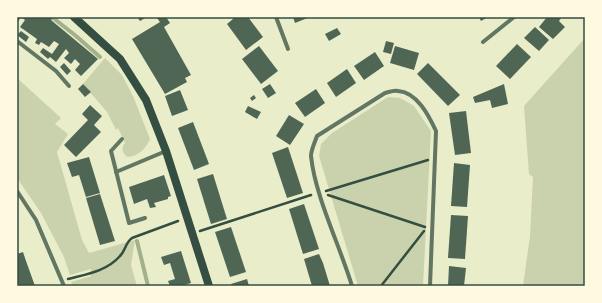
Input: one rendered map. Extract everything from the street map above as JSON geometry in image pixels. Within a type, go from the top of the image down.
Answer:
[{"type":"main road","points":[[74,17],[120,59],[146,100],[166,151],[209,286]]},
{"type":"street","points":[[276,17],[288,50]]},
{"type":"street","points":[[483,42],[514,17]]},
{"type":"street","points":[[17,41],[56,70],[69,86]]},
{"type":"street","points":[[352,286],[345,261],[320,193],[311,155],[317,136],[385,93],[398,91],[408,94],[425,110],[436,131],[430,286]]},
{"type":"street","points":[[122,138],[111,151],[129,223],[145,218]]},
{"type":"street","points":[[116,172],[166,151]]},
{"type":"street","points":[[17,191],[36,220],[64,286]]},
{"type":"path","points":[[192,234],[436,157]]},
{"type":"path","points":[[320,193],[427,228],[380,286]]},
{"type":"path","points":[[62,281],[99,270],[112,264],[122,255],[127,241],[132,238],[188,218]]},
{"type":"green space","points":[[585,38],[585,286],[523,286],[530,236],[533,177],[529,174],[524,106]]},
{"type":"green space","points":[[105,58],[122,75],[133,96],[150,139],[146,146],[138,154],[131,157],[127,157],[123,152],[123,146],[125,143],[118,128],[116,130],[107,112],[83,84]]},
{"type":"green space","points":[[17,78],[61,118],[55,124],[68,134],[57,152],[82,240],[89,253],[135,240],[131,265],[137,286],[72,286],[71,282],[91,276],[91,269],[70,275],[64,257],[41,213],[17,178]]},
{"type":"green space","points":[[388,97],[400,98],[414,106],[431,131],[423,286],[358,286],[319,156],[321,144],[332,133]]},
{"type":"building","points":[[17,17],[21,17],[17,23]]},
{"type":"building","points":[[21,17],[54,17],[51,20],[98,59],[81,76],[75,70],[80,64],[75,59],[71,64],[64,58],[69,53],[66,49],[56,62],[50,57],[48,59],[40,52],[43,48],[52,54],[59,44],[54,41],[49,47],[41,42],[39,45],[35,43],[37,39],[20,27],[25,20]]},
{"type":"building","points":[[137,17],[147,17],[140,21]]},
{"type":"building","points":[[166,17],[170,23],[164,27],[191,75],[185,78],[187,82],[165,94],[132,39],[160,22],[157,18]]},
{"type":"building","points":[[232,17],[248,17],[263,37],[246,50],[227,24],[233,19]]},
{"type":"building","points":[[293,17],[310,17],[295,23]]},
{"type":"building","points":[[479,17],[488,17],[481,21]]},
{"type":"building","points":[[547,17],[560,17],[561,18],[559,21],[565,27],[553,39],[539,27]]},
{"type":"building","points":[[535,27],[549,40],[539,51],[524,38]]},
{"type":"building","points":[[337,28],[341,34],[329,41],[325,34]]},
{"type":"building","points":[[21,31],[29,37],[26,42],[17,35]]},
{"type":"building","points":[[386,41],[394,43],[391,54],[383,52]]},
{"type":"building","points":[[517,44],[531,57],[510,79],[496,66]]},
{"type":"building","points":[[259,46],[278,71],[261,84],[242,59]]},
{"type":"building","points":[[395,46],[419,53],[414,70],[390,63]]},
{"type":"building","points":[[375,52],[384,66],[364,80],[354,66]]},
{"type":"building","points":[[64,63],[71,71],[67,75],[60,67]]},
{"type":"building","points":[[428,63],[460,95],[448,106],[417,74]]},
{"type":"building","points":[[347,69],[356,83],[336,97],[327,83]]},
{"type":"building","points":[[83,84],[91,92],[85,97],[78,89]]},
{"type":"building","points":[[270,84],[276,93],[268,98],[262,89]]},
{"type":"building","points":[[504,84],[508,104],[492,108],[490,100],[475,103],[473,97]]},
{"type":"building","points":[[316,89],[325,103],[305,117],[295,103]]},
{"type":"building","points":[[180,90],[188,110],[172,116],[165,96]]},
{"type":"building","points":[[254,95],[256,98],[252,101],[250,98]]},
{"type":"building","points":[[90,105],[102,116],[94,125],[101,132],[76,157],[64,145],[88,120],[82,114]]},
{"type":"building","points":[[248,106],[261,112],[257,119],[245,112]]},
{"type":"building","points":[[466,111],[471,153],[455,155],[449,113]]},
{"type":"building","points":[[289,115],[304,124],[290,145],[276,136]]},
{"type":"building","points":[[193,122],[209,164],[194,170],[178,128]]},
{"type":"building","points":[[288,147],[303,193],[287,198],[272,153]]},
{"type":"building","points":[[89,157],[100,193],[86,197],[79,175],[72,177],[67,163]]},
{"type":"building","points":[[454,163],[470,165],[467,207],[451,206]]},
{"type":"building","points":[[213,174],[227,219],[211,224],[197,179]]},
{"type":"building","points":[[164,175],[171,196],[168,197],[168,199],[154,203],[156,207],[150,208],[147,199],[134,204],[129,187]]},
{"type":"building","points":[[100,194],[115,241],[100,245],[86,198]]},
{"type":"building","points":[[304,204],[319,249],[303,254],[289,209]]},
{"type":"building","points":[[451,215],[468,216],[465,259],[448,258]]},
{"type":"building","points":[[231,227],[246,272],[230,277],[215,232]]},
{"type":"building","points":[[181,251],[191,283],[181,286],[170,286],[168,281],[175,279],[170,263],[164,265],[161,257]]},
{"type":"building","points":[[23,252],[35,286],[18,286],[17,254]]},
{"type":"building","points":[[319,254],[330,286],[312,286],[304,259]]},
{"type":"building","points":[[449,266],[466,268],[464,286],[448,286]]},
{"type":"building","points":[[247,279],[249,286],[232,286],[231,284]]},
{"type":"waterway","points":[[52,17],[100,57]]},
{"type":"waterway","points":[[137,241],[148,286]]}]
